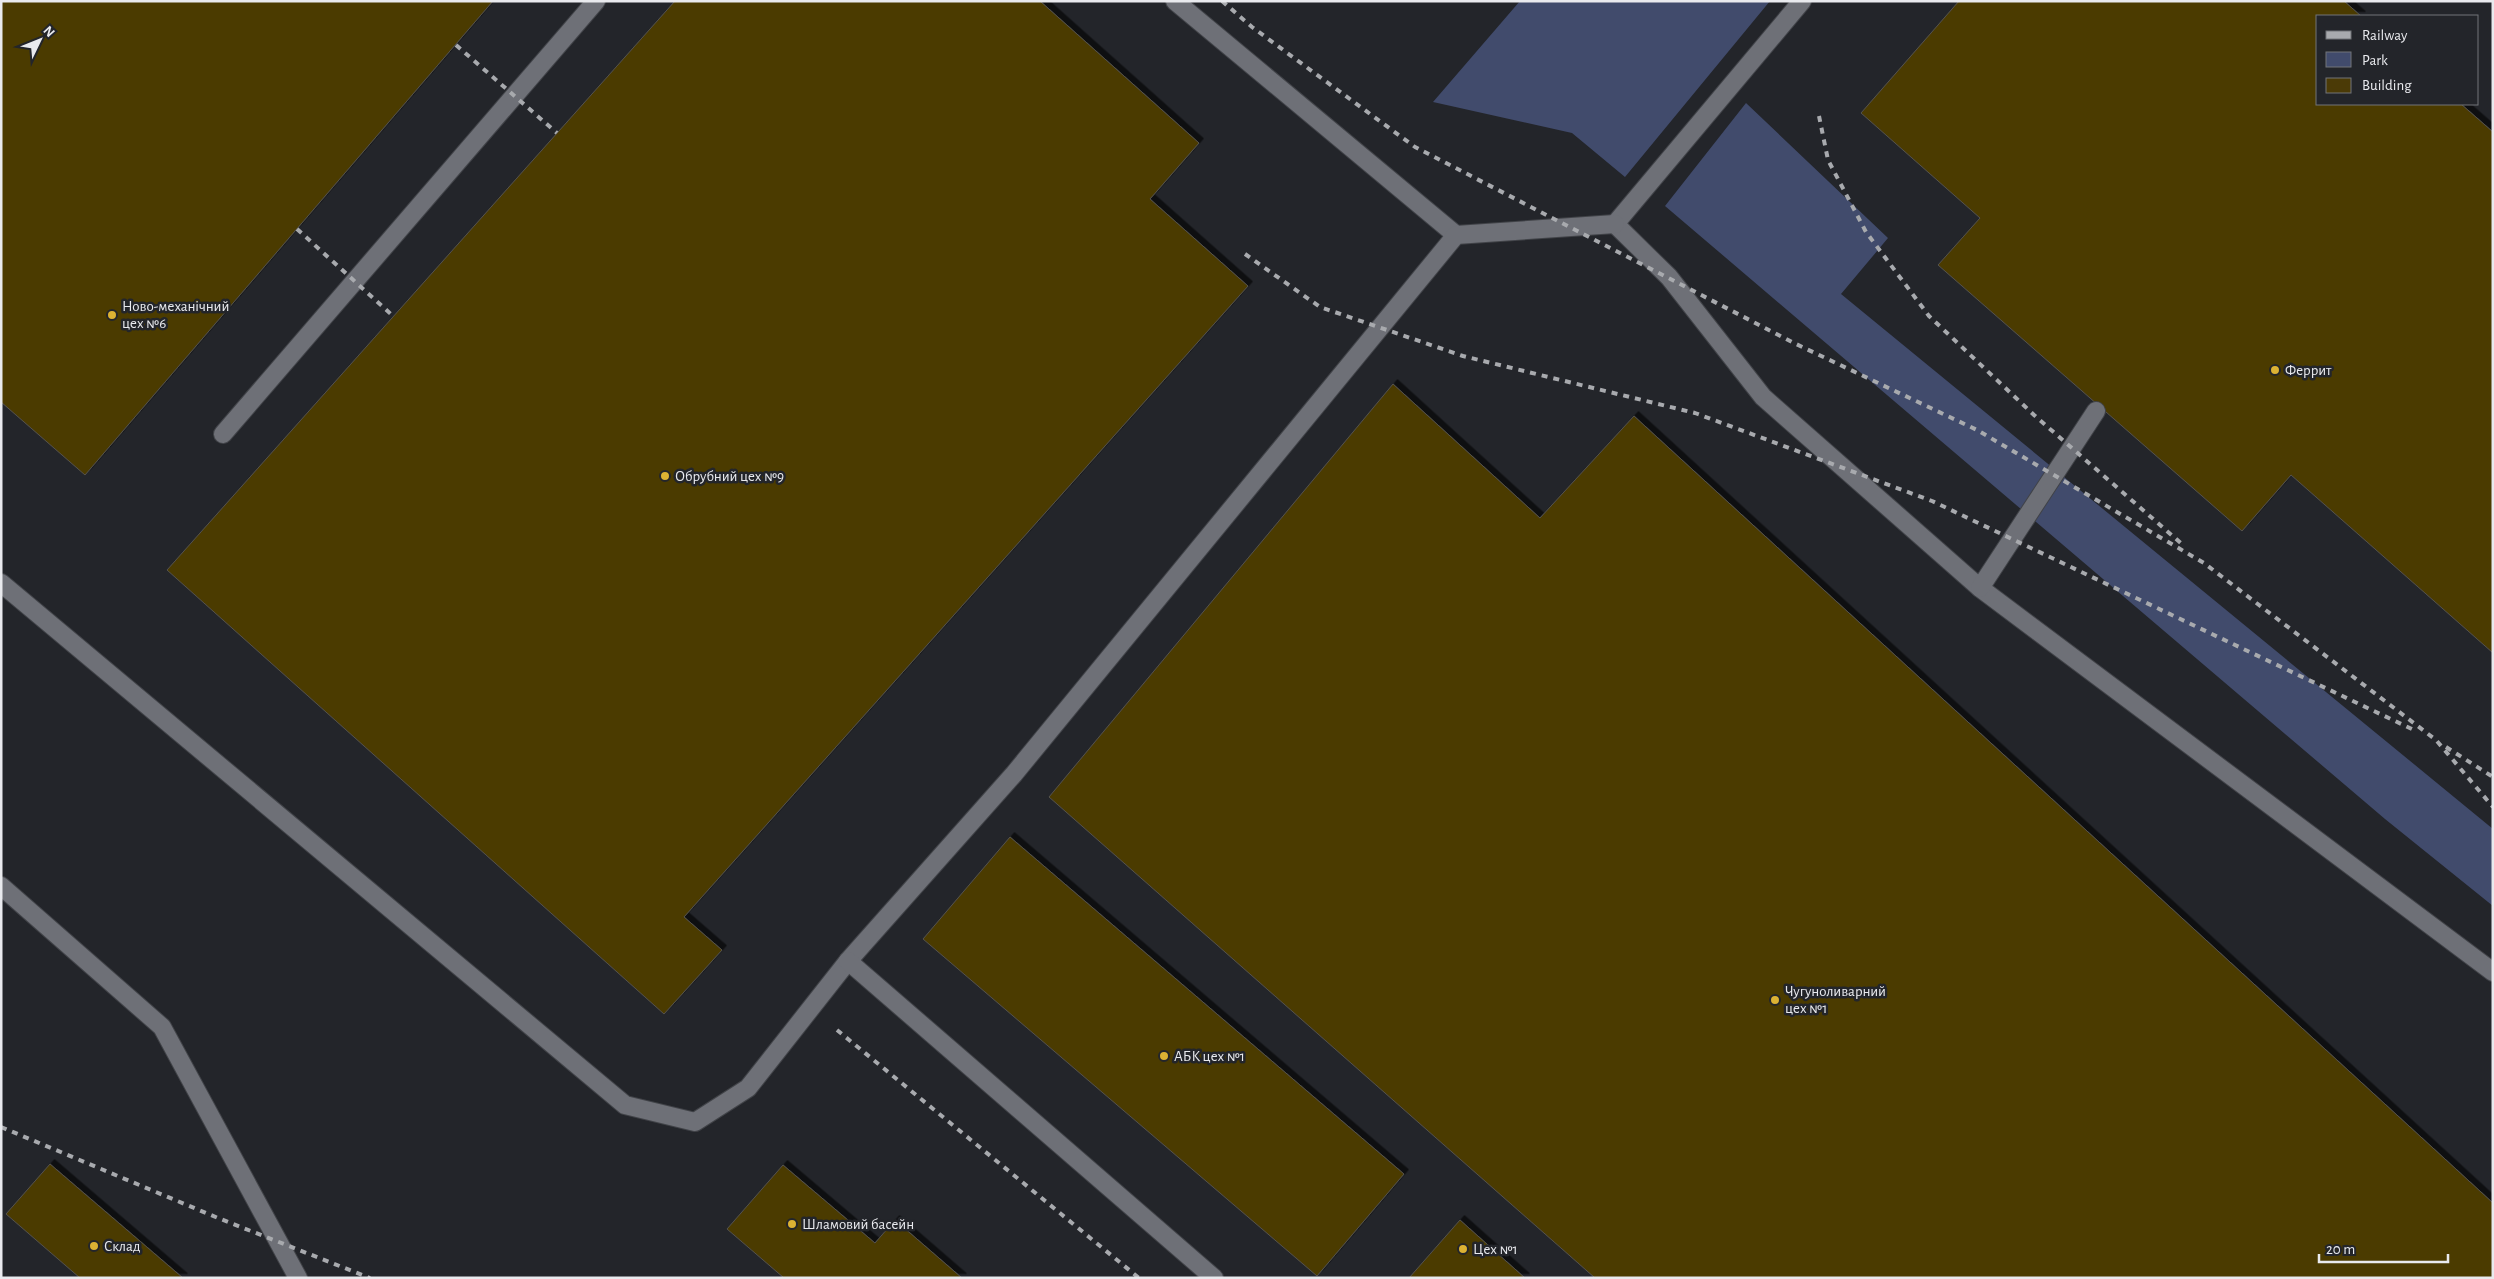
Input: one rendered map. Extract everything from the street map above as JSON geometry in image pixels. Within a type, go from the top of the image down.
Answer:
[{"type":"lane","points":[[223,434],[596,1]]},
{"type":"lane","points":[[1175,1],[1456,235],[1615,224],[1802,1]]},
{"type":"lane","points":[[1615,224],[1669,277],[1763,397],[1980,588],[2493,972]]},
{"type":"lane","points":[[1,583],[625,1105],[694,1122],[748,1088],[848,961],[1014,774],[1456,235]]},
{"type":"lane","points":[[1980,588],[2096,411]]},
{"type":"lane","points":[[1,886],[162,1027],[298,1278]]},
{"type":"lane","points":[[848,961],[1214,1278]]},
{"type":"green space","points":[[1520,1],[1770,1],[1625,177],[1572,133],[1433,102]]},
{"type":"green space","points":[[1746,103],[1888,238],[1841,294],[2493,829],[2493,906],[2385,819],[1665,206]]},
{"type":"building","name":"Ново-механічний цех №6","points":[[1,1],[493,1],[85,475],[1,402]]},
{"type":"building","name":"Обрубний цех №9","points":[[675,1],[1040,1],[1199,143],[1150,199],[1248,286],[684,917],[722,950],[664,1014],[167,570]]},
{"type":"building","name":"Феррит","points":[[1959,1],[2344,1],[2360,15],[2316,15],[2316,105],[2462,105],[2493,132],[2493,653],[2291,475],[2242,531],[1938,265],[1980,218],[1861,113]]},
{"type":"building","name":"Чугуноливарний цех №1","points":[[1393,384],[1540,518],[1634,416],[2493,1203],[2493,1278],[1595,1278],[1049,797]]},
{"type":"building","name":"АБК цех №1","points":[[1010,837],[1404,1174],[1317,1276],[923,939]]},
{"type":"building","name":"Склад","points":[[50,1164],[183,1278],[80,1278],[6,1214]]},
{"type":"building","name":"Шламовий басейн","points":[[783,1165],[875,1243],[895,1220],[962,1278],[784,1278],[727,1229]]},
{"type":"building","name":"Цех №1","points":[[1460,1220],[1525,1278],[1409,1278]]},
{"type":"railway","points":[[1222,1],[1252,27],[1415,147],[1796,344],[1977,430],[2204,563],[2436,740],[2493,807]]},
{"type":"railway","points":[[456,45],[557,133]]},
{"type":"railway","points":[[1819,116],[1828,160],[1866,232],[1929,316],[2034,415],[2183,545]]},
{"type":"railway","points":[[297,229],[393,316]]},
{"type":"railway","points":[[1245,254],[1320,307],[1463,356],[1695,413],[1932,501],[2416,731]]},
{"type":"railway","points":[[2446,747],[2493,777]]},
{"type":"railway","points":[[837,1030],[1139,1278]]},
{"type":"railway","points":[[1,1127],[218,1218],[370,1278]]},
{"type":"place","name":"Ново-механічний цех №6","points":[[112,315]]},
{"type":"place","name":"Феррит","points":[[2275,370]]},
{"type":"place","name":"Обрубний цех №9","points":[[665,476]]},
{"type":"place","name":"Чугуноливарний цех №1","points":[[1775,1000]]},
{"type":"place","name":"АБК цех №1","points":[[1164,1056]]},
{"type":"place","name":"Шламовий басейн","points":[[792,1224]]},
{"type":"place","name":"Склад","points":[[94,1246]]},
{"type":"place","name":"Цех №1","points":[[1463,1249]]}]
